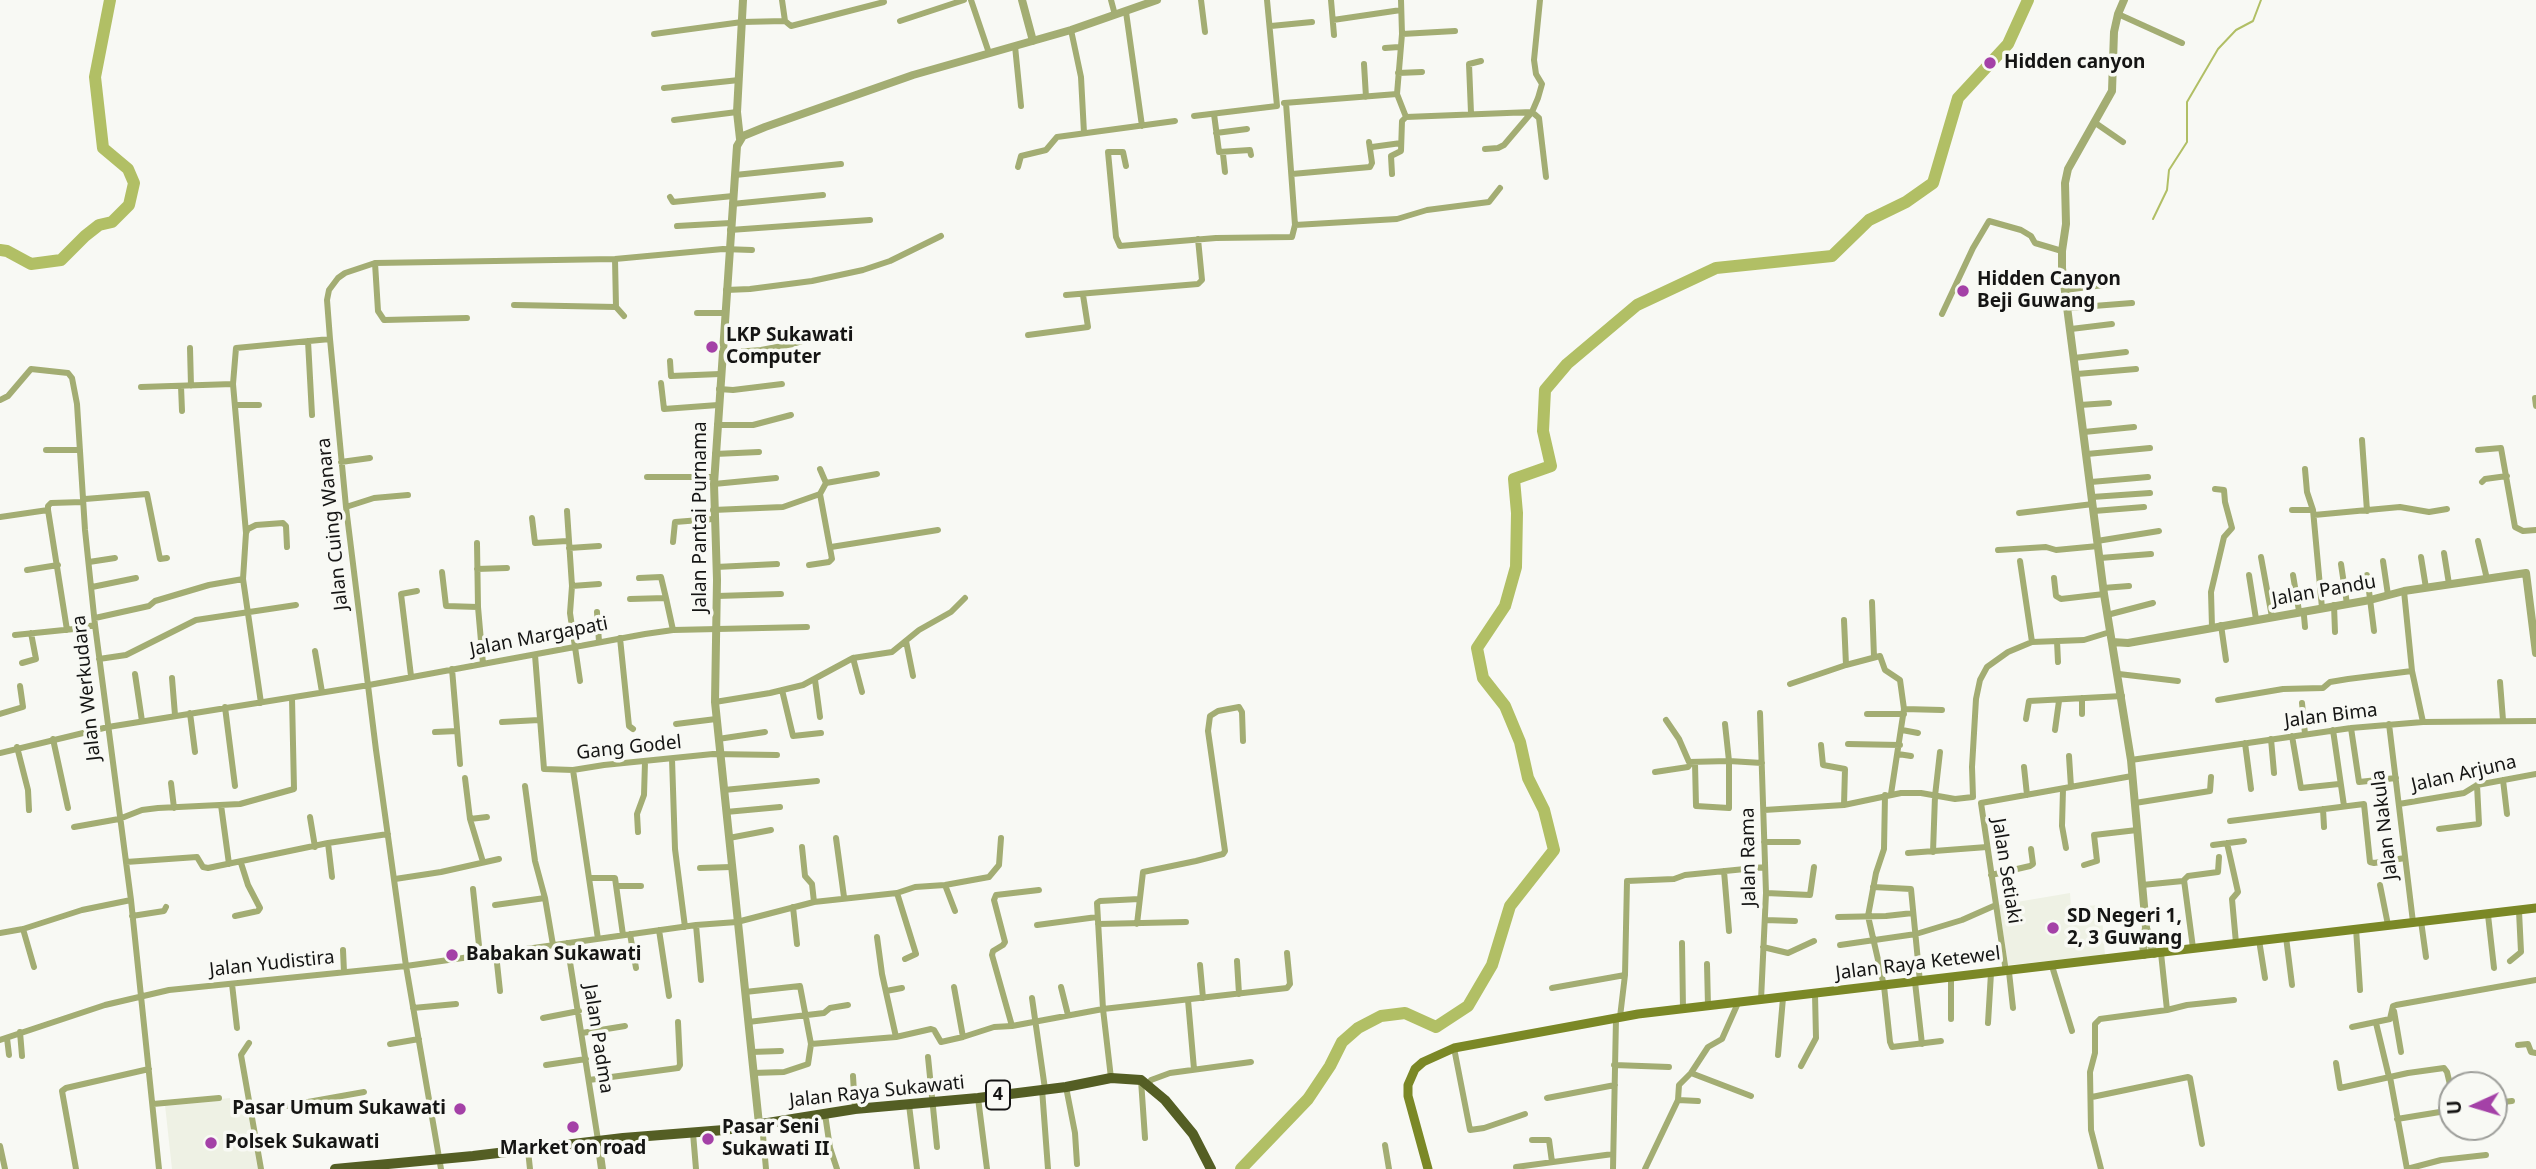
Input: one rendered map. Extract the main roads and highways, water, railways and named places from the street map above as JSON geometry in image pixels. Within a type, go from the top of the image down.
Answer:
[{"type":"highway","name":"Jalan Raya Sukawati","points":[[335,1169],[440,1164],[598,1140],[693,1133],[855,1109],[1066,1087],[1111,1078],[1144,1083],[1181,1117],[1211,1169]]},
{"type":"main road","name":"Jalan Raya Ketewel","points":[[1428,1169],[1408,1096],[1408,1085],[1415,1069],[1423,1062],[1454,1048],[1683,1009],[2536,908]]},
{"type":"waterway","points":[[0,250],[31,264],[61,260],[85,236],[99,225],[112,222],[129,205],[134,183],[128,169],[103,148],[95,77],[110,0]]},
{"type":"waterway","points":[[1241,1169],[1308,1099],[1342,1042],[1358,1028],[1381,1016],[1405,1013],[1436,1027],[1468,1006],[1492,965],[1510,906],[1554,850],[1544,810],[1528,778],[1520,742],[1505,706],[1483,678],[1477,648],[1505,606],[1516,567],[1517,513],[1514,479],[1551,466],[1543,431],[1545,390],[1567,364],[1637,305],[1716,268],[1832,256],[1869,220],[1906,202],[1933,183],[1958,98],[2008,44],[2028,0]]},
{"type":"waterway","points":[[2153,219],[2167,190],[2169,170],[2187,142],[2187,102],[2218,49],[2236,30],[2253,21],[2261,0]]},
{"type":"place","name":"Hidden canyon","points":[[1990,63]]},
{"type":"place","name":"Hidden Canyon Beji Guwang","points":[[1963,291]]},
{"type":"place","name":"LKP Sukawati Computer","points":[[712,347]]},
{"type":"place","name":"SD Negeri 1, 2, 3 Guwang","points":[[2053,928]]},
{"type":"place","name":"Babakan Sukawati","points":[[452,955]]},
{"type":"place","name":"Pasar Umum Sukawati","points":[[460,1109]]},
{"type":"place","name":"Market on road","points":[[573,1127]]},
{"type":"place","name":"Pasar Seni Sukawati II","points":[[708,1139]]},
{"type":"place","name":"Polsek Sukawati","points":[[211,1143]]}]
